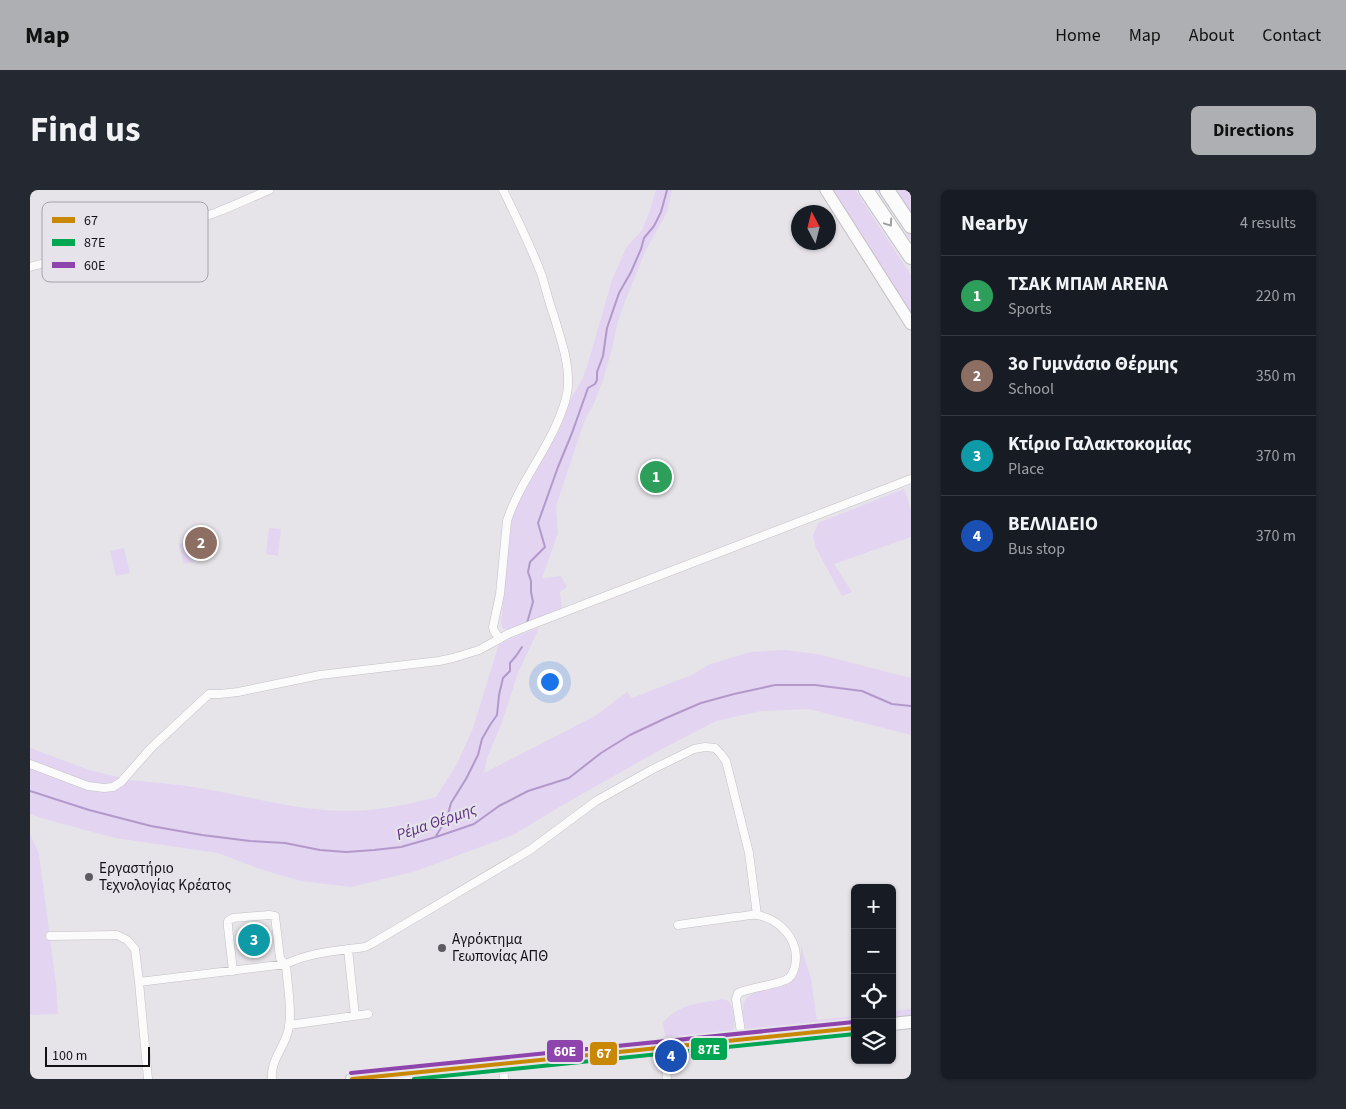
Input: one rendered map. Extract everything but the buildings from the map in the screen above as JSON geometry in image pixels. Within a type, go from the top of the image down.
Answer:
[{"type":"highway","points":[[866,190],[911,257]]},
{"type":"highway","points":[[887,190],[911,226]]},
{"type":"main road","points":[[896,1024],[911,1022]]},
{"type":"main road","points":[[352,1079],[851,1028]]},
{"type":"street","points":[[208,215],[269,190]]},
{"type":"street","points":[[500,639],[493,627],[500,594],[502,558],[508,521],[518,495],[557,423],[566,399],[568,379],[562,342],[542,279],[503,190]]},
{"type":"street","points":[[826,190],[911,324]]},
{"type":"street","points":[[30,764],[88,786],[113,787],[122,782],[151,748],[209,694],[238,692],[320,675],[439,660],[466,654],[479,650],[542,620],[911,479]]},
{"type":"street","points":[[139,982],[286,964],[308,956],[364,947],[377,942],[530,850],[596,802],[653,769],[694,749],[705,747],[715,748],[726,761],[748,853],[757,915]]},
{"type":"street","points":[[678,925],[757,915],[771,920],[783,928],[792,939],[795,951],[795,967],[789,978],[738,993],[736,999],[742,1040]]},
{"type":"street","points":[[233,971],[228,921],[233,918],[275,916],[280,958],[286,964],[290,1016],[288,1032],[272,1069],[272,1079]]},
{"type":"street","points":[[50,936],[117,935],[127,940],[135,949],[148,1079]]},
{"type":"street","points":[[348,949],[355,1016]]},
{"type":"street","points":[[289,1025],[368,1014]]},
{"type":"street","points":[[664,1047],[667,1079]]},
{"type":"street","points":[[503,1063],[504,1079]]},
{"type":"shaded area","points":[[656,190],[672,190],[667,212],[645,252],[626,299],[618,321],[603,380],[581,431],[556,506],[558,533],[542,578],[561,576],[567,587],[560,592],[562,610],[516,631],[502,628],[501,622],[512,517],[516,506],[560,429],[571,398],[582,380],[612,280],[626,248],[642,230]]},
{"type":"shaded area","points":[[829,190],[855,190],[911,275],[911,320]]},
{"type":"shaded area","points":[[877,190],[882,190],[911,233],[911,240]]},
{"type":"shaded area","points":[[894,190],[909,190],[911,194],[911,216]]},
{"type":"shaded area","points":[[904,489],[911,509],[911,537],[834,564],[852,592],[842,596],[816,548],[813,536],[818,523]]},
{"type":"shaded area","points":[[269,528],[281,529],[278,556],[266,554]]},
{"type":"shaded area","points":[[189,542],[193,562],[184,564],[179,544]]},
{"type":"shaded area","points":[[124,548],[130,573],[116,576],[110,551]]},
{"type":"shaded area","points":[[539,628],[518,673],[501,725],[487,758],[484,773],[595,716],[627,692],[632,698],[694,674],[708,665],[750,652],[785,650],[817,654],[911,678],[911,735],[809,709],[761,711],[716,721],[660,750],[513,835],[416,871],[351,887],[301,881],[260,869],[218,853],[115,838],[30,814],[30,768],[74,785],[99,790],[110,790],[122,786],[127,780],[199,788],[304,808],[326,810],[377,809],[436,797],[457,764],[473,728],[499,644]]},
{"type":"shaded area","points":[[30,748],[89,770],[122,778],[108,785],[90,784],[80,781],[30,762]]},
{"type":"shaded area","points":[[30,834],[39,854],[56,984],[58,1014],[30,1015]]},
{"type":"shaded area","points":[[801,946],[811,979],[817,1020],[851,1016],[851,1023],[749,1033],[745,1027],[743,1015],[743,1005],[746,998],[759,991],[784,986],[791,982],[799,970]]},
{"type":"shaded area","points":[[723,999],[729,1001],[734,1015],[733,1030],[729,1033],[666,1040],[663,1023],[675,1012],[690,1005]]},
{"type":"shaded area","points":[[911,1009],[911,1016],[896,1018],[896,1011]]},
{"type":"waterway","points":[[527,623],[533,602],[528,572],[530,562],[545,547],[538,523],[588,388],[595,384],[597,380],[597,372],[603,356],[607,328],[619,293],[631,272],[644,238],[654,226],[661,212],[667,190]]},
{"type":"waterway","points":[[436,836],[447,818],[451,803],[478,755],[482,739],[497,715],[503,678],[510,671],[510,663],[522,647]]},
{"type":"waterway","name":"Ρέμα Θέρμης","points":[[30,791],[89,810],[151,826],[202,835],[285,843],[320,850],[346,852],[374,850],[401,847],[474,824],[499,806],[528,791],[569,778],[601,753],[630,735],[701,703],[734,694],[775,685],[815,685],[862,691],[892,704],[911,706]]},
{"type":"transit line","name":"60Ε","points":[[351,1073],[851,1022]]},
{"type":"transit line","name":"67","points":[[352,1079],[851,1028]]},
{"type":"transit line","name":"87Ε","points":[[414,1079],[851,1034]]},
{"type":"place","name":"ΤΣΑΚ ΜΠΑΜ ARENA","points":[[656,477]]},
{"type":"place","name":"3ο Γυμνάσιο Θέρμης","points":[[201,543]]},
{"type":"place","name":"Εργαστήριο Τεχνολογίας Κρέατος","points":[[89,877]]},
{"type":"place","name":"Κτίριο Γαλακτοκομίας","points":[[254,940]]},
{"type":"place","name":"Αγρόκτημα Γεωπονίας ΑΠΘ","points":[[442,948]]},
{"type":"place","name":"ΒΕΛΛΙΔΕΙΟ","points":[[671,1056]]}]
